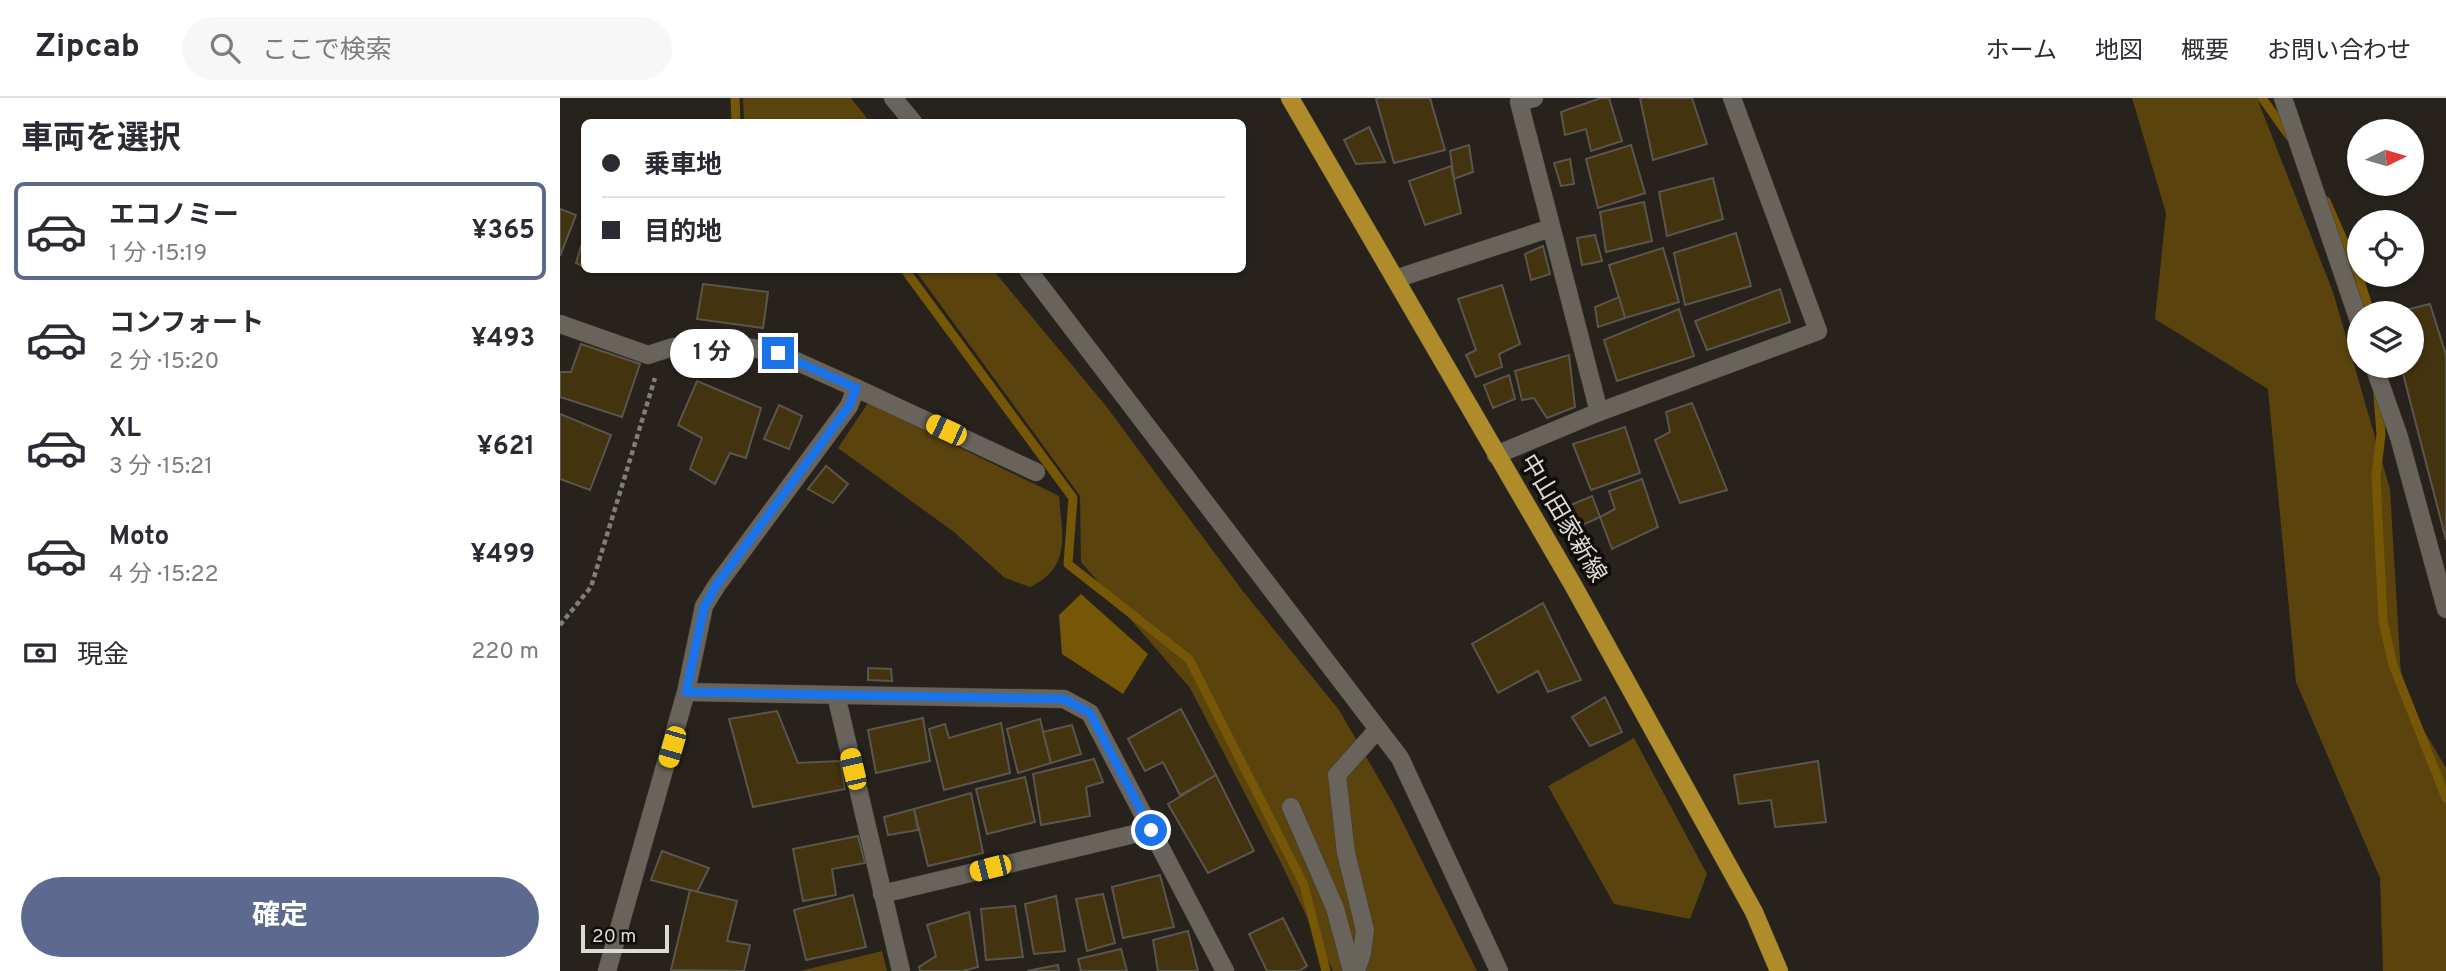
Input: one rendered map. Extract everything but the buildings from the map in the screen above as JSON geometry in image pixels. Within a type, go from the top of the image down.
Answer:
[{"type":"main road","name":"中山田家新線","points":[[1290,98],[1573,585],[1754,912],[1779,971]]},
{"type":"street","points":[[893,98],[910,119]]},
{"type":"street","points":[[1534,98],[1519,102],[1599,412]]},
{"type":"street","points":[[1496,456],[1599,412],[1818,331],[1732,98]]},
{"type":"street","points":[[2283,98],[2352,301]]},
{"type":"street","points":[[1395,279],[1551,228]]},
{"type":"street","points":[[1030,273],[1400,758],[1499,971]]},
{"type":"street","points":[[561,328],[648,355],[712,340],[778,353],[1036,472]]},
{"type":"street","points":[[2378,378],[2399,437],[2446,608]]},
{"type":"street","points":[[607,971],[686,692],[704,607],[717,584],[849,406],[856,388]]},
{"type":"street","points":[[686,692],[1064,699],[1090,713],[1225,971]]},
{"type":"street","points":[[836,695],[901,971]]},
{"type":"street","points":[[1354,971],[1362,953],[1364,930],[1346,853],[1337,775],[1378,729]]},
{"type":"street","points":[[1291,807],[1335,908],[1354,971]]},
{"type":"street","points":[[883,894],[1151,830]]},
{"type":"path","points":[[560,625],[591,586],[663,350]]},
{"type":"shaded area","points":[[743,98],[851,98],[868,119],[744,119]]},
{"type":"shaded area","points":[[2132,98],[2257,98],[2333,292],[2347,340],[2347,378],[2358,378],[2390,489],[2402,693],[2446,768],[2446,971],[2383,971],[2380,878],[2296,682],[2268,389],[2155,319],[2166,213]]},
{"type":"shaded area","points":[[917,273],[995,273],[1106,406],[1242,590],[1339,710],[1394,805],[1477,971],[1333,971],[1281,863],[1190,688],[1081,562],[1080,496]]},
{"type":"shaded area","points":[[868,403],[1059,496],[1062,537],[1058,560],[1053,570],[1030,587],[1005,578],[954,532],[838,448]]},
{"type":"shaded area","points":[[1081,594],[1148,654],[1123,694],[1062,654],[1059,615]]},
{"type":"shaded area","points":[[1634,738],[1707,874],[1690,919],[1614,904],[1548,786]]},
{"type":"shaded area","points":[[882,951],[887,971],[800,971]]},
{"type":"waterway","points":[[735,98],[736,119]]},
{"type":"waterway","points":[[2262,98],[2290,137]]},
{"type":"waterway","points":[[2326,201],[2358,274],[2366,301]]},
{"type":"waterway","points":[[907,273],[1073,498],[1068,564],[1189,659],[1304,885],[1326,971]]},
{"type":"waterway","points":[[2378,395],[2381,435],[2376,476],[2383,621],[2393,665],[2446,798]]},
{"type":"route","points":[[778,353],[856,388],[849,406],[717,584],[704,607],[686,692],[1064,699],[1090,713],[1151,830]]}]
